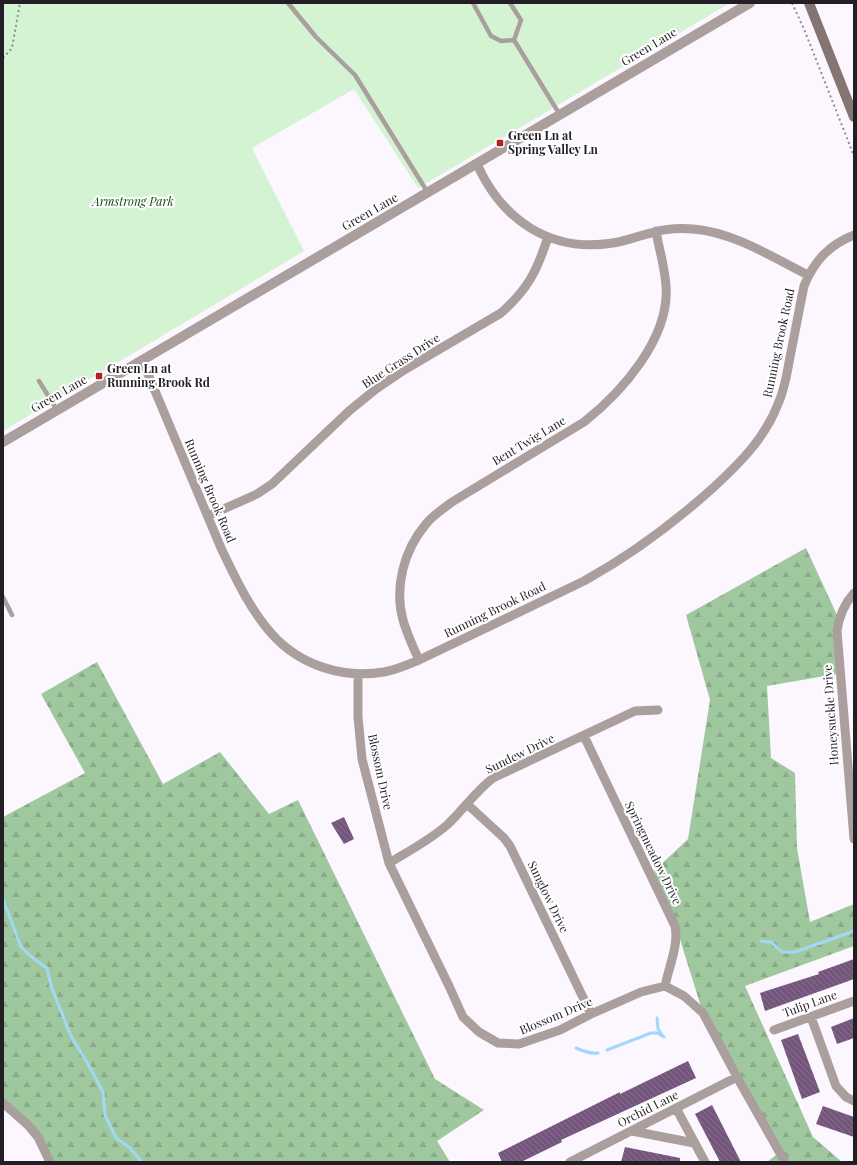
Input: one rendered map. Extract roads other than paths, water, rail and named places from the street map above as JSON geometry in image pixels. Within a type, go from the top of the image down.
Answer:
[{"type":"main road","points":[[809,3],[854,117]]},
{"type":"street","name":"Green Lane","points":[[3,442],[750,3]]},
{"type":"street","points":[[477,164],[488,186],[502,205],[514,217],[530,228],[548,237],[574,244],[597,245],[614,243],[674,229],[694,229],[730,237],[808,275]]},
{"type":"street","name":"Bent Twig Lane","points":[[419,660],[403,619],[400,603],[400,585],[403,568],[408,553],[416,538],[426,523],[443,509],[584,422],[607,403],[632,376],[656,335],[663,315],[666,300],[666,285],[656,232]]},
{"type":"street","name":"Running Brook Road","points":[[142,360],[233,573],[246,597],[271,633],[289,649],[313,664],[329,670],[358,674],[385,672],[402,668],[598,573],[664,529],[724,477],[748,453],[772,420],[785,385],[804,286],[808,275],[820,257],[830,248],[842,240],[854,235]]},
{"type":"street","name":"Blue Grass Drive","points":[[208,516],[257,494],[272,484],[349,411],[376,390],[404,370],[501,313],[514,302],[528,283],[540,260],[548,237]]},
{"type":"street","name":"Honeysuckle Drive","points":[[854,593],[842,609],[838,621],[837,631],[854,839]]},
{"type":"street","name":"Blossom Drive","points":[[358,674],[358,717],[362,759],[389,863],[463,1018],[479,1032],[498,1043],[519,1044],[560,1030],[640,992],[665,986]]},
{"type":"street","name":"Sundew Drive","points":[[389,863],[436,834],[448,824],[483,786],[493,778],[635,711],[658,710]]},
{"type":"street","name":"Springmeadow Drive","points":[[584,736],[675,926],[676,943],[665,986]]},
{"type":"street","name":"Sunglow Drive","points":[[466,804],[504,838],[510,846],[591,1014]]},
{"type":"street","points":[[665,986],[684,996],[703,1012],[737,1077],[785,1162]]},
{"type":"street","name":"Tulip Lane","points":[[774,1030],[811,1018],[854,1001]]},
{"type":"street","points":[[811,1018],[836,1086],[846,1097],[854,1101]]},
{"type":"street","name":"Orchid Lane","points":[[570,1162],[737,1077]]},
{"type":"street","points":[[3,1103],[28,1125],[38,1137],[50,1162]]},
{"type":"street","points":[[676,1108],[705,1162]]},
{"type":"street","points":[[632,1131],[694,1143]]},
{"type":"lane","points":[[288,3],[316,37],[355,75],[428,192]]},
{"type":"lane","points":[[473,3],[491,36],[501,41],[514,40]]},
{"type":"lane","points":[[510,3],[521,20],[514,40]]},
{"type":"lane","points":[[514,40],[560,115]]},
{"type":"lane","points":[[39,381],[58,410]]},
{"type":"lane","points":[[3,597],[12,614]]},
{"type":"waterway","points":[[3,899],[21,947],[47,968],[51,986],[71,1036],[103,1092],[105,1115],[116,1138],[130,1148],[142,1162]]},
{"type":"waterway","points":[[761,941],[771,942],[782,952],[795,952],[854,931]]},
{"type":"waterway","points":[[657,1018],[658,1029],[663,1036]]},
{"type":"waterway","points":[[607,1050],[651,1033],[657,1033],[664,1037]]},
{"type":"waterway","points":[[576,1048],[589,1053],[598,1053]]},
{"type":"place","name":"Green Ln at Spring Valley Ln","points":[[500,143]]},
{"type":"place","name":"Green Ln at Running Brook Rd","points":[[99,376]]},
{"type":"park label","name":"Armstrong Park","points":[[133,202]]}]
